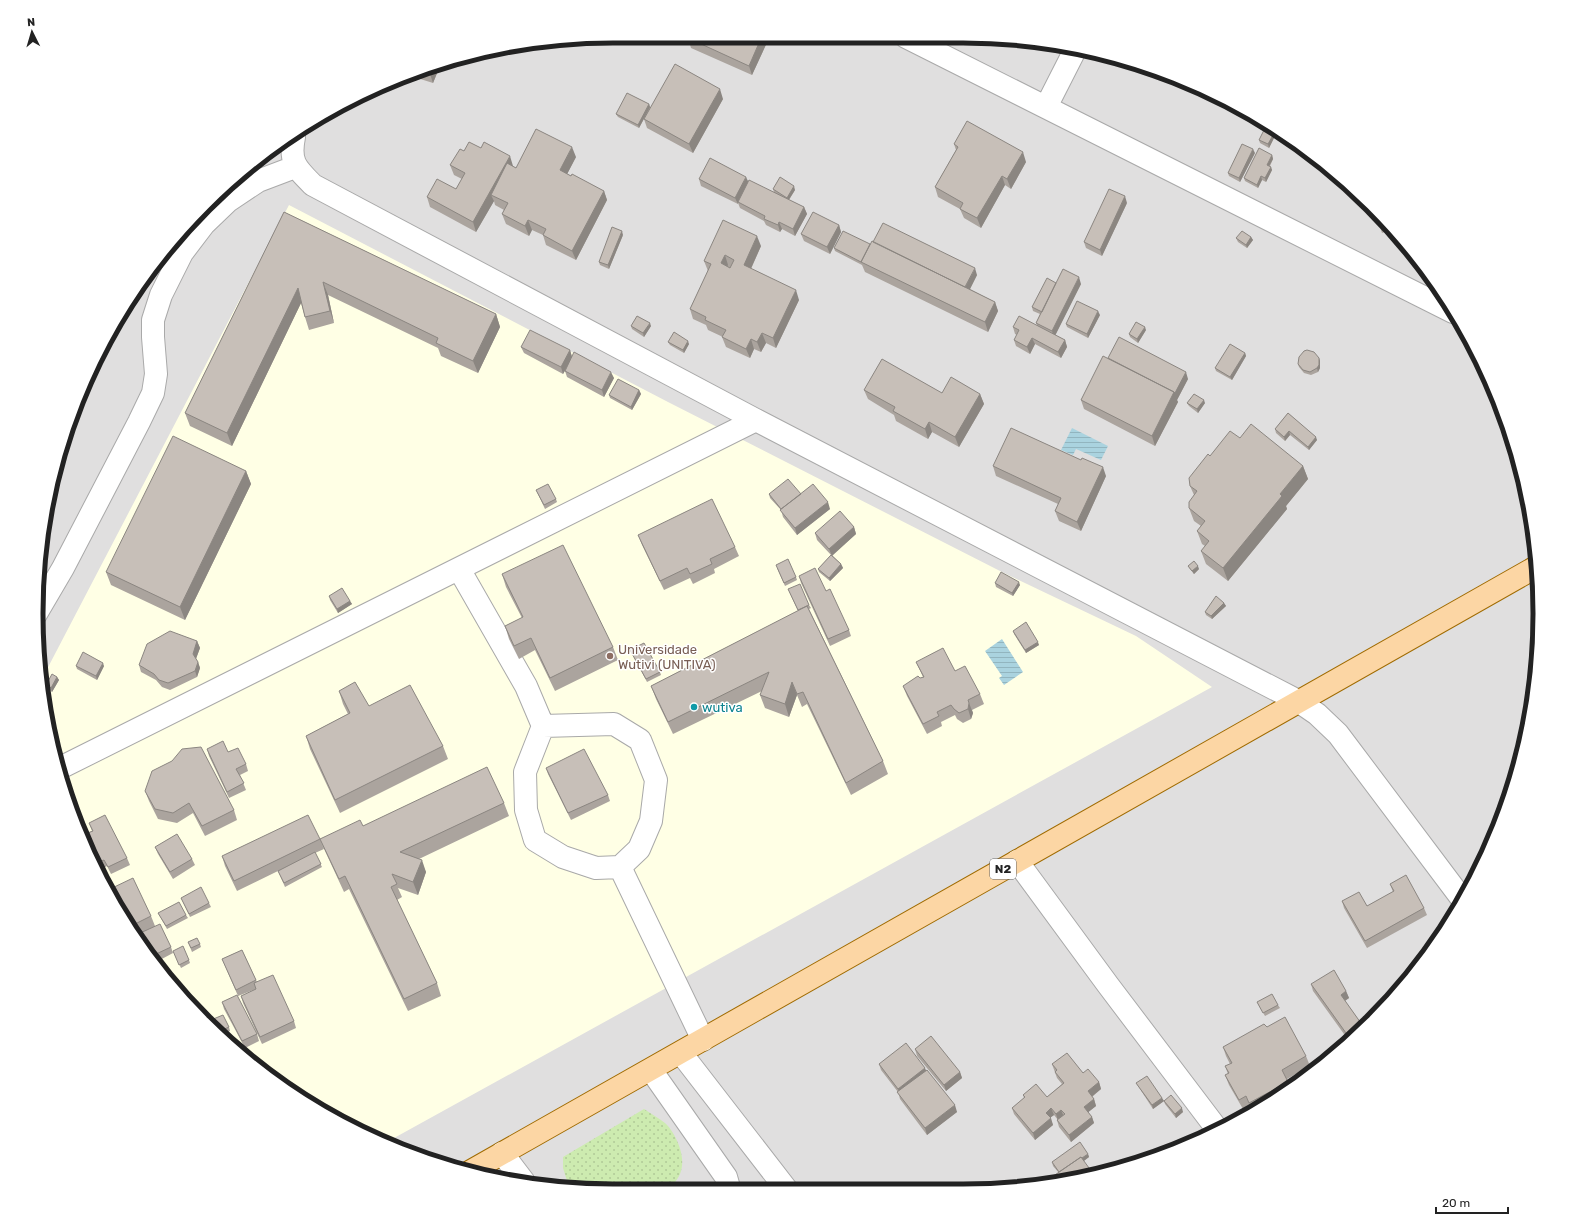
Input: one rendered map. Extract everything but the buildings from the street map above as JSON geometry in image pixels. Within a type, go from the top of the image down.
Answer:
[{"type":"main road","name":"N2","points":[[477,1167],[1531,570]]},
{"type":"street","points":[[918,43],[1046,107],[1428,290],[1438,299]]},
{"type":"street","points":[[1046,107],[1073,54]]},
{"type":"street","points":[[293,142],[292,149],[295,167],[312,185],[756,420],[1298,702],[1317,714],[1338,734],[1459,895]]},
{"type":"street","points":[[43,602],[63,568],[153,392],[156,374],[153,320],[161,295],[182,253],[204,224],[228,201],[258,181],[295,167]]},
{"type":"street","points":[[64,766],[756,420]]},
{"type":"street","points":[[459,569],[526,686],[543,726],[525,772],[526,810],[536,840],[563,857],[596,868],[620,867],[639,849],[651,821],[656,780],[640,740],[614,724],[543,726]]},
{"type":"street","points":[[1017,861],[1108,985],[1214,1125]]},
{"type":"street","points":[[620,867],[703,1040]]},
{"type":"street","points":[[680,1053],[782,1184]]},
{"type":"street","points":[[651,1070],[726,1178],[728,1184]]},
{"type":"street","points":[[502,1153],[519,1176]]},
{"type":"shaded area","points":[[576,44],[1000,44],[1074,54],[1110,62],[1181,86],[1215,102],[1248,119],[1310,161],[1366,210],[1415,266],[1457,328],[1474,361],[1490,395],[1514,466],[1522,502],[1532,576],[1532,651],[1528,688],[1514,761],[1503,797],[1490,832],[1457,899],[1415,961],[1391,990],[1366,1017],[1310,1066],[1248,1108],[1215,1125],[1181,1141],[1110,1165],[1074,1173],[1000,1183],[614,1184],[576,1183],[539,1179],[466,1165],[430,1154],[395,1141],[328,1108],[266,1066],[210,1017],[189,995],[70,788],[62,761],[54,725],[44,651],[44,576],[54,502],[62,466],[86,395],[119,328],[161,266],[210,210],[266,161],[328,119],[361,102],[395,86],[466,62],[502,54]]},
{"type":"shaded area","name":"Universidade Wutivi (UNITIVA)","points":[[289,205],[668,402],[1002,572],[1136,636],[1212,687],[392,1139],[328,1108],[266,1066],[210,1017],[161,961],[119,899],[86,832],[62,761],[54,725],[46,671]]},
{"type":"green space","points":[[644,1109],[660,1119],[669,1127],[679,1146],[682,1165],[679,1177],[674,1184],[576,1183],[567,1182],[563,1168],[563,1157]]},
{"type":"water","points":[[1072,428],[1108,446],[1101,460],[1076,449],[1073,455],[1061,450]]},
{"type":"water","points":[[1002,639],[1023,672],[1004,685],[999,678],[1002,676],[985,651]]},
{"type":"place","name":"Universidade Wutivi (UNITIVA)","points":[[610,656]]},
{"type":"place","name":"wutiva","points":[[694,707]]}]
